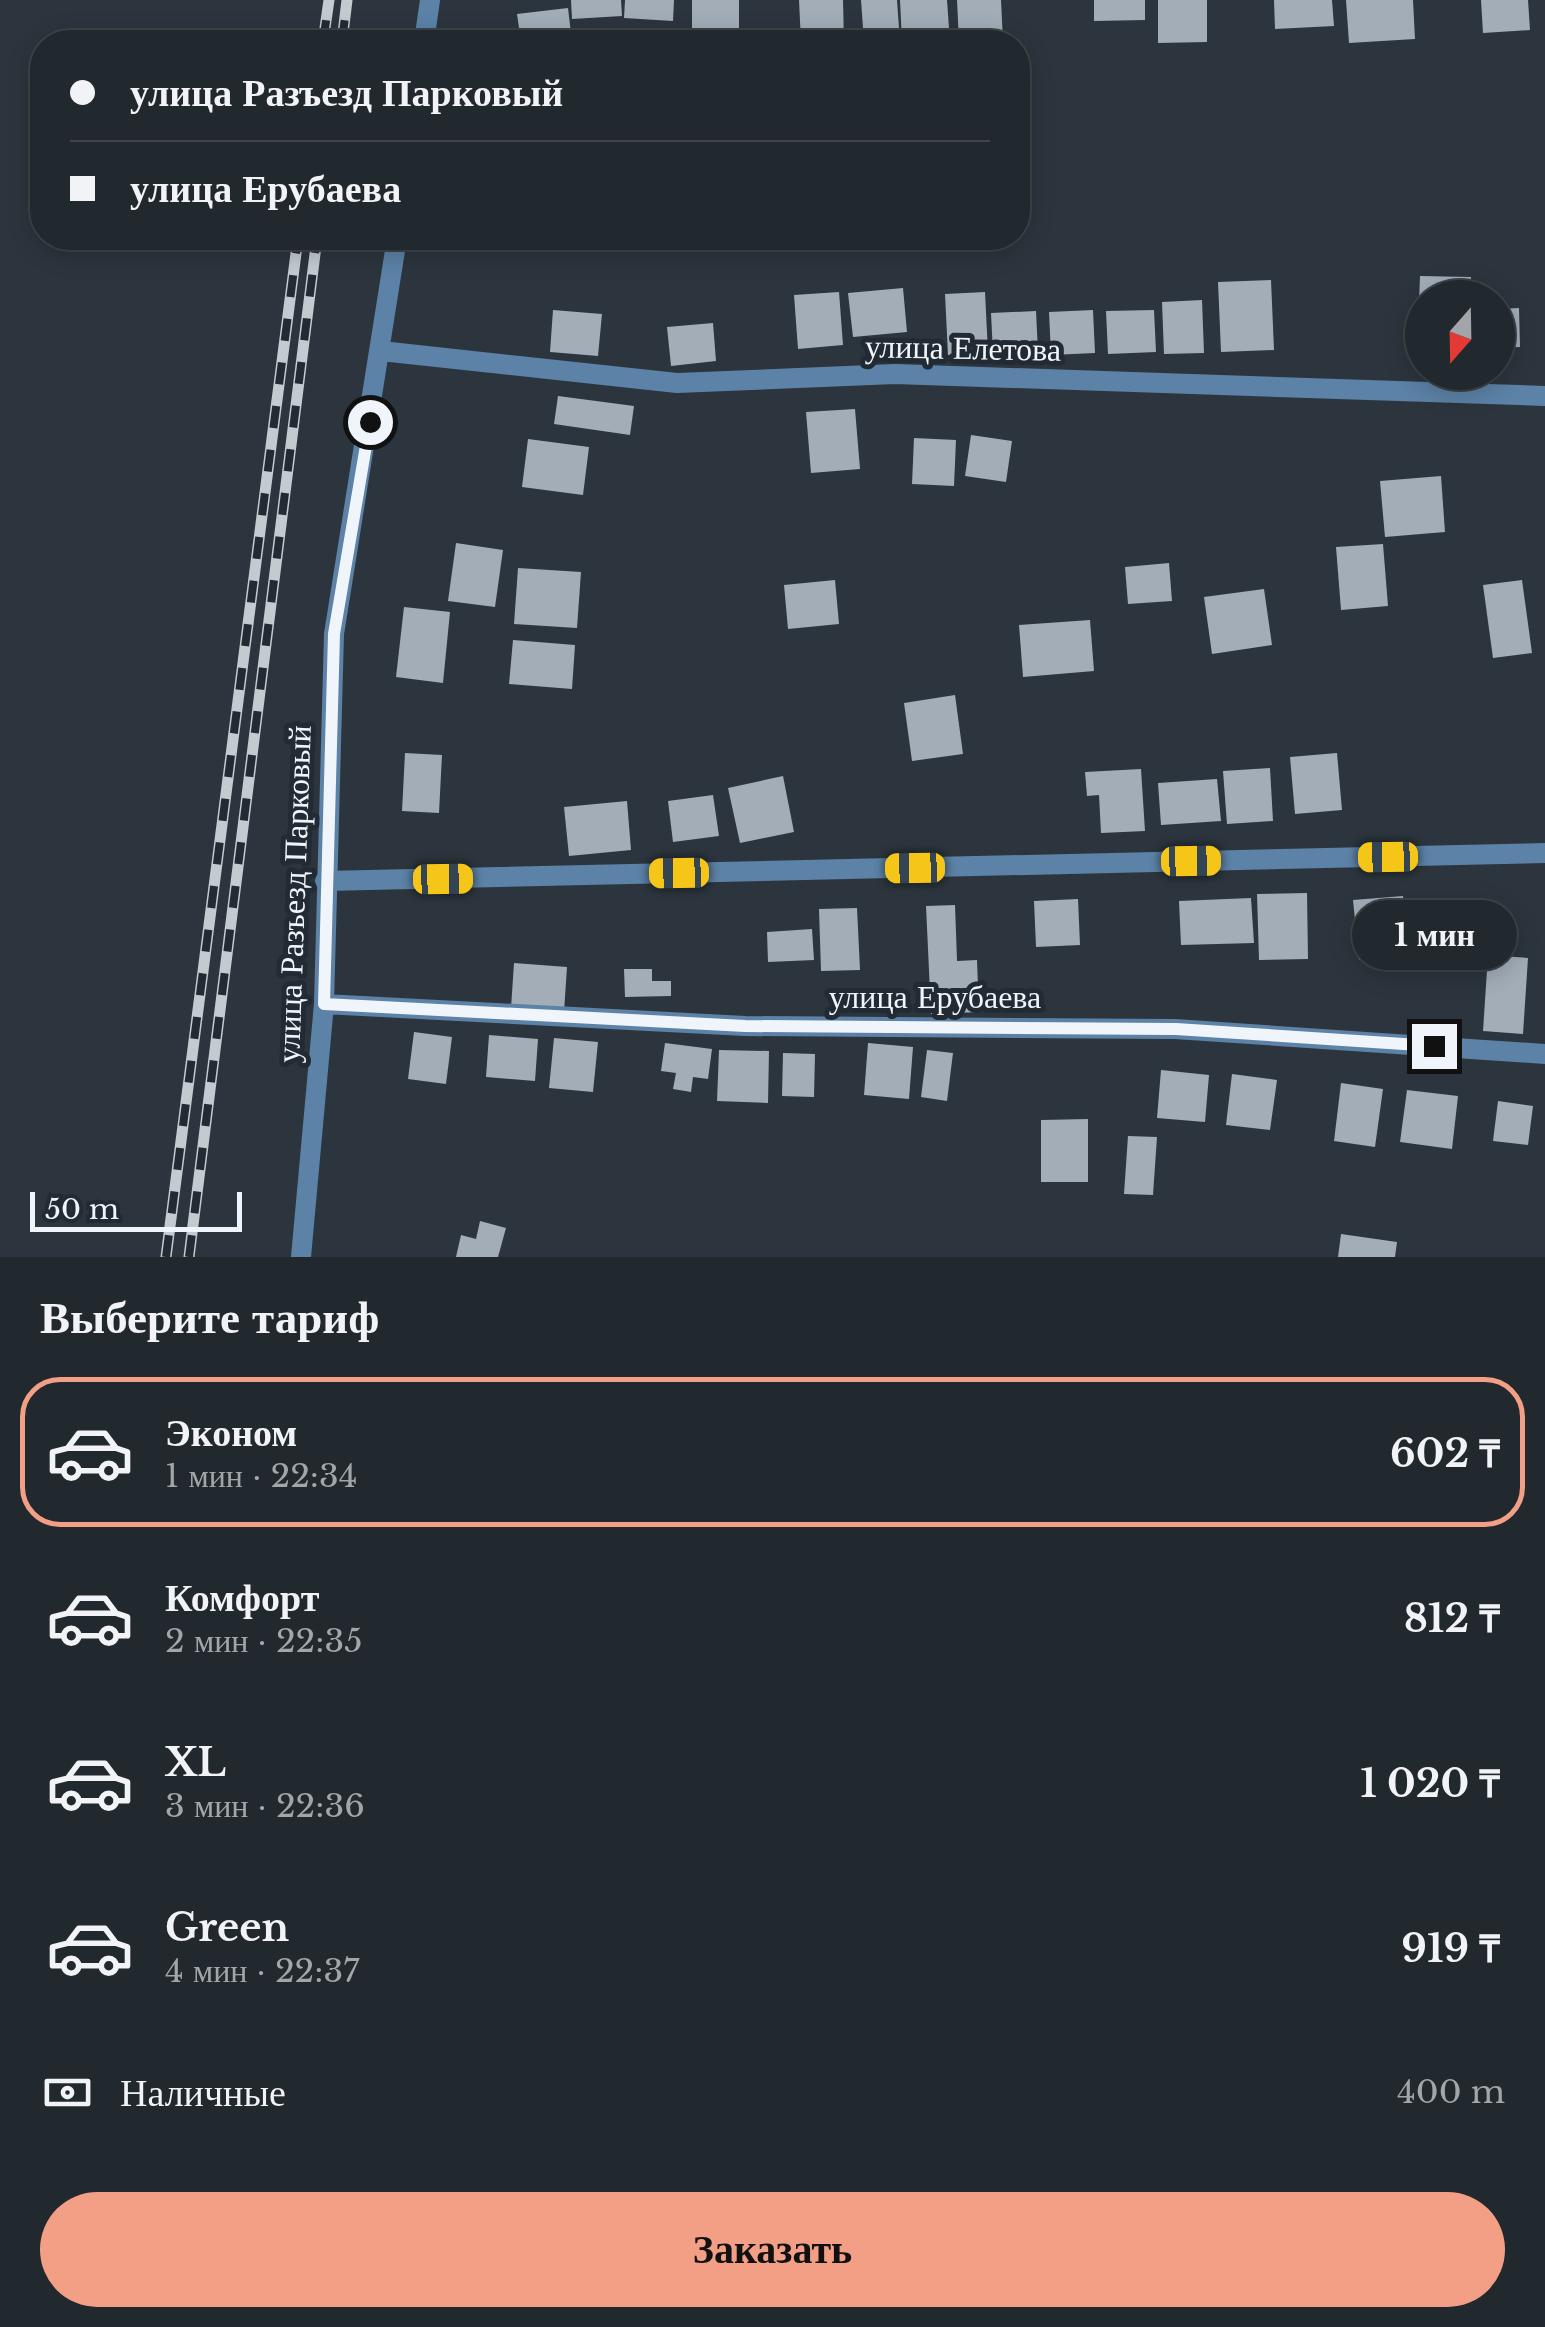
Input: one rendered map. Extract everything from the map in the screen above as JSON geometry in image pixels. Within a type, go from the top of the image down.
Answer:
[{"type":"street","points":[[426,30],[430,0]]},
{"type":"street","name":"улица Разъезд Парковый","points":[[301,1257],[324,1004],[334,634],[395,250]]},
{"type":"street","name":"улица Елетова","points":[[382,351],[677,383],[895,374],[1545,396]]},
{"type":"street","points":[[325,882],[1545,853]]},
{"type":"street","name":"улица Ерубаева","points":[[324,1004],[745,1026],[1176,1029],[1545,1054]]},
{"type":"building","points":[[571,0],[621,0],[622,16],[572,19]]},
{"type":"building","points":[[625,0],[674,0],[673,21],[624,18]]},
{"type":"building","points":[[692,0],[739,0],[739,30],[692,30]]},
{"type":"building","points":[[799,0],[843,0],[844,30],[800,30]]},
{"type":"building","points":[[861,0],[897,0],[899,30],[863,30]]},
{"type":"building","points":[[900,0],[947,0],[949,30],[901,30]]},
{"type":"building","points":[[957,0],[1001,0],[1002,30],[958,30]]},
{"type":"building","points":[[1094,0],[1145,0],[1145,20],[1094,21]]},
{"type":"building","points":[[1158,0],[1207,0],[1207,42],[1158,43]]},
{"type":"building","points":[[1274,0],[1332,0],[1334,26],[1275,29]]},
{"type":"building","points":[[1346,0],[1413,0],[1415,39],[1349,43]]},
{"type":"building","points":[[1481,0],[1528,0],[1530,30],[1483,33]]},
{"type":"building","points":[[568,8],[571,30],[519,30],[517,14]]},
{"type":"building","points":[[1420,276],[1471,277],[1471,280],[1420,280]]},
{"type":"building","points":[[1271,280],[1274,350],[1221,352],[1218,282]]},
{"type":"building","points":[[903,288],[907,332],[853,337],[848,293]]},
{"type":"building","points":[[839,292],[843,345],[798,349],[794,295]]},
{"type":"building","points":[[985,292],[988,353],[948,355],[945,294]]},
{"type":"building","points":[[1202,300],[1204,353],[1164,354],[1162,302]]},
{"type":"building","points":[[1515,308],[1519,308],[1520,347],[1515,347]]},
{"type":"building","points":[[553,310],[602,314],[598,356],[550,352]]},
{"type":"building","points":[[1093,310],[1095,353],[1051,355],[1049,312]]},
{"type":"building","points":[[1154,310],[1156,352],[1108,354],[1106,311]]},
{"type":"building","points":[[1036,311],[1038,352],[993,354],[991,313]]},
{"type":"building","points":[[713,323],[716,361],[671,366],[667,327]]},
{"type":"building","points":[[558,396],[634,406],[630,435],[554,424]]},
{"type":"building","points":[[855,409],[860,469],[811,473],[806,412]]},
{"type":"building","points":[[971,435],[1012,441],[1006,482],[965,476]]},
{"type":"building","points":[[914,438],[956,440],[954,486],[912,484]]},
{"type":"building","points":[[528,439],[589,447],[583,495],[522,487]]},
{"type":"building","points":[[1441,476],[1445,532],[1385,537],[1380,481]]},
{"type":"building","points":[[456,543],[503,550],[495,607],[448,601]]},
{"type":"building","points":[[1383,544],[1388,606],[1341,610],[1336,547]]},
{"type":"building","points":[[1169,563],[1172,601],[1128,604],[1125,567]]},
{"type":"building","points":[[518,568],[581,572],[577,628],[514,624]]},
{"type":"building","points":[[835,580],[839,624],[788,629],[784,585]]},
{"type":"building","points":[[1522,580],[1532,653],[1493,658],[1483,585]]},
{"type":"building","points":[[1264,589],[1272,645],[1212,654],[1204,597]]},
{"type":"building","points":[[404,607],[450,612],[443,683],[396,677]]},
{"type":"building","points":[[1090,620],[1094,671],[1023,677],[1019,625]]},
{"type":"building","points":[[513,640],[575,645],[572,689],[509,684]]},
{"type":"building","points":[[955,695],[963,754],[912,761],[904,703]]},
{"type":"building","points":[[405,753],[442,755],[439,813],[402,811]]},
{"type":"building","points":[[1337,753],[1342,810],[1295,814],[1290,757]]},
{"type":"building","points":[[1270,768],[1273,821],[1227,824],[1223,771]]},
{"type":"building","points":[[1141,769],[1145,831],[1101,833],[1099,795],[1087,796],[1085,772]]},
{"type":"building","points":[[783,776],[794,832],[740,843],[728,788]]},
{"type":"building","points":[[1217,779],[1221,821],[1161,825],[1158,783]]},
{"type":"building","points":[[713,795],[719,836],[673,842],[668,801]]},
{"type":"building","points":[[627,801],[631,850],[569,856],[564,807]]},
{"type":"building","points":[[1307,893],[1308,959],[1259,960],[1257,894]]},
{"type":"building","points":[[1403,896],[1409,956],[1359,960],[1353,900]]},
{"type":"building","points":[[1251,898],[1254,943],[1181,945],[1179,901]]},
{"type":"building","points":[[1078,899],[1080,945],[1036,947],[1034,901]]},
{"type":"building","points":[[955,905],[957,961],[977,960],[979,1012],[931,1014],[926,906]]},
{"type":"building","points":[[857,908],[860,970],[821,971],[819,909]]},
{"type":"building","points":[[812,929],[814,960],[768,962],[767,932]]},
{"type":"building","points":[[1488,955],[1528,958],[1523,1034],[1483,1031]]},
{"type":"building","points":[[514,963],[567,967],[564,1012],[511,1008]]},
{"type":"building","points":[[624,969],[652,969],[652,981],[671,981],[671,996],[625,997]]},
{"type":"building","points":[[414,1032],[452,1037],[446,1084],[408,1079]]},
{"type":"building","points":[[489,1035],[538,1039],[535,1081],[486,1077]]},
{"type":"building","points":[[554,1038],[598,1042],[593,1092],[549,1088]]},
{"type":"building","points":[[665,1043],[712,1049],[708,1079],[693,1077],[691,1092],[673,1089],[676,1073],[661,1071]]},
{"type":"building","points":[[868,1043],[913,1047],[909,1099],[864,1095]]},
{"type":"building","points":[[719,1050],[769,1051],[768,1103],[717,1101]]},
{"type":"building","points":[[927,1050],[953,1053],[947,1101],[921,1097]]},
{"type":"building","points":[[783,1053],[815,1054],[814,1097],[782,1096]]},
{"type":"building","points":[[1161,1070],[1209,1075],[1205,1122],[1157,1118]]},
{"type":"building","points":[[1232,1074],[1277,1080],[1270,1130],[1226,1125]]},
{"type":"building","points":[[1341,1083],[1383,1089],[1375,1147],[1334,1141]]},
{"type":"building","points":[[1407,1090],[1458,1096],[1452,1149],[1400,1142]]},
{"type":"building","points":[[1498,1101],[1533,1106],[1528,1145],[1493,1141]]},
{"type":"building","points":[[1088,1119],[1088,1182],[1041,1182],[1041,1120]]},
{"type":"building","points":[[1128,1136],[1157,1137],[1153,1195],[1124,1194]]},
{"type":"building","points":[[480,1221],[506,1228],[498,1257],[456,1257],[461,1235],[476,1239]]},
{"type":"building","points":[[1341,1234],[1397,1242],[1395,1257],[1338,1257]]},
{"type":"railway","points":[[325,30],[329,0]]},
{"type":"railway","points":[[343,30],[347,0]]},
{"type":"railway","points":[[166,1257],[296,250]]},
{"type":"railway","points":[[189,1257],[315,250]]},
{"type":"route","points":[[370,422],[334,634],[324,1004],[745,1026],[1176,1029],[1434,1046]]}]
